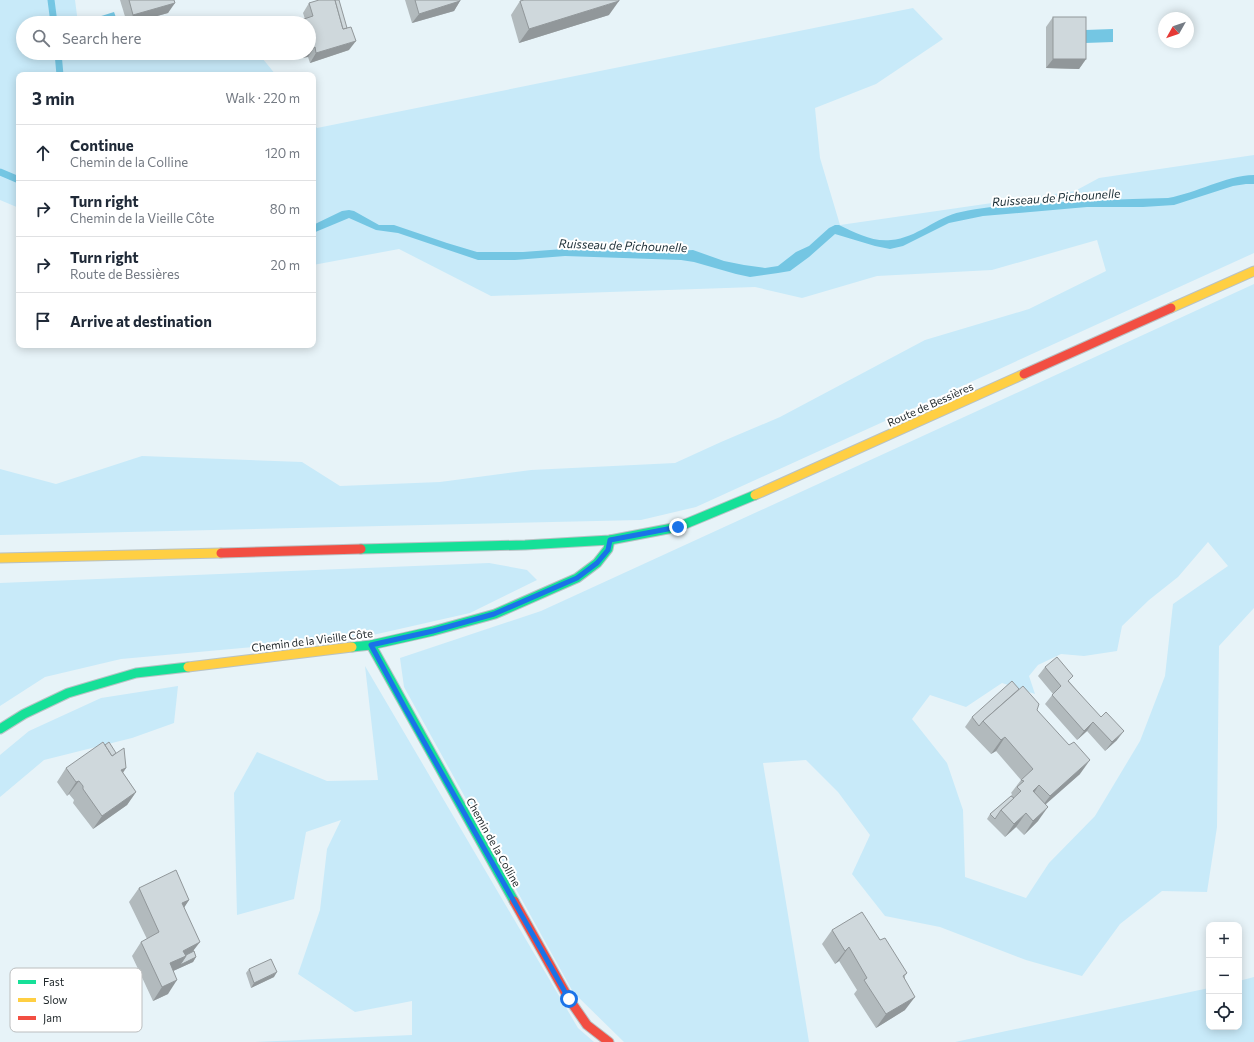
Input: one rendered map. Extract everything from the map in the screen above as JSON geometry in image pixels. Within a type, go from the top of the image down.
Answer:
[{"type":"main road","name":"Route de Bessières","points":[[0,558],[525,545],[610,540],[678,527],[731,506],[1254,271]]},
{"type":"main road","name":"Chemin de la Vieille Côte","points":[[0,729],[24,714],[68,693],[136,673],[371,645],[433,631],[494,614],[577,578],[597,563],[608,550],[610,540]]},
{"type":"main road","name":"Chemin de la Colline","points":[[371,645],[569,999],[587,1025],[609,1042]]},
{"type":"shaded area","points":[[0,0],[75,0],[77,16],[16,16],[16,60],[264,60],[274,72],[16,72],[16,207],[0,200]]},
{"type":"shaded area","points":[[913,8],[943,39],[876,84],[815,108],[820,158],[840,225],[1075,191],[1099,178],[1254,155],[1254,253],[696,507],[641,520],[0,535],[0,469],[56,484],[142,456],[302,462],[340,486],[440,482],[531,470],[675,463],[780,417],[925,340],[1029,309],[1106,271],[1097,240],[992,270],[877,276],[802,298],[755,287],[491,296],[399,249],[316,264],[316,127],[317,128]]},
{"type":"shaded area","points":[[1254,284],[1254,608],[1219,646],[1217,827],[1207,892],[1162,891],[1120,924],[1082,976],[1026,960],[940,927],[885,916],[852,874],[870,835],[838,792],[806,760],[763,763],[809,1042],[624,1042],[573,992],[404,687],[400,658],[541,611]],"holes":[[[1208,542],[1228,566],[1173,604],[1165,676],[1140,741],[1095,816],[1049,863],[1026,898],[965,877],[963,810],[947,763],[912,719],[930,695],[966,707],[1002,683],[1035,694],[1029,676],[1038,665],[1061,654],[1084,656],[1117,651],[1122,626],[1149,600],[1178,577]]]},
{"type":"shaded area","points":[[489,563],[527,570],[537,580],[470,613],[364,637],[121,659],[45,677],[0,706],[0,583]]},
{"type":"shaded area","points":[[365,666],[578,1028],[594,1042],[255,1042],[412,1035],[412,1001],[355,1012],[298,974],[320,910],[327,849],[341,820],[306,832],[294,899],[237,915],[234,793],[257,752],[327,781],[378,780]]},
{"type":"shaded area","points":[[178,686],[174,723],[132,738],[44,760],[0,797],[0,755],[29,731],[101,698]]},
{"type":"shaded area","points":[[1254,977],[1254,1042],[955,1042],[1206,989],[1206,1030],[1242,1030],[1242,980]]},
{"type":"water","points":[[114,12],[115,16],[101,16]]},
{"type":"water","points":[[1113,29],[1113,42],[1085,43],[1085,30]]},
{"type":"water","points":[[1254,175],[1254,184],[1233,186],[1174,205],[1143,207],[1087,207],[983,216],[949,223],[903,246],[890,249],[835,234],[809,257],[790,271],[750,277],[681,260],[565,256],[515,260],[478,260],[398,233],[376,230],[349,218],[316,232],[316,224],[342,211],[349,210],[354,211],[379,225],[394,225],[477,252],[523,252],[577,248],[643,253],[693,250],[724,261],[765,268],[778,266],[796,252],[809,246],[829,228],[835,225],[839,225],[858,234],[877,240],[891,240],[918,232],[943,218],[969,210],[1028,204],[1168,198],[1179,196],[1221,181]]},
{"type":"building","points":[[129,0],[174,0],[175,3],[133,15]]},
{"type":"building","points":[[319,0],[335,0],[343,29],[351,27],[356,41],[316,53],[316,16],[313,16],[309,3]]},
{"type":"building","points":[[335,0],[339,0],[347,28],[343,29]]},
{"type":"building","points":[[415,0],[460,0],[460,1],[419,14]]},
{"type":"building","points":[[520,1],[619,1],[529,29]]},
{"type":"building","points":[[1053,17],[1086,17],[1086,59],[1053,59]]},
{"type":"building","points":[[1057,657],[1073,676],[1068,681],[1101,717],[1106,712],[1124,731],[1112,742],[1093,722],[1084,731],[1052,695],[1061,686],[1045,667]]},
{"type":"building","points":[[1012,681],[1019,689],[979,726],[972,717]]},
{"type":"building","points":[[1023,686],[1039,704],[1037,710],[1069,745],[1074,742],[1090,760],[1050,796],[1039,785],[1033,791],[1048,807],[1033,821],[1026,813],[1014,824],[1001,810],[1021,791],[1017,787],[1024,781],[1021,780],[1033,769],[1005,737],[1001,740],[983,721]]},
{"type":"building","points":[[103,742],[112,756],[124,748],[126,768],[121,770],[136,792],[102,816],[83,789],[83,786],[79,781],[76,782],[66,768]]},
{"type":"building","points":[[109,742],[116,753],[112,756],[105,745]]},
{"type":"building","points":[[1011,796],[1014,798],[1001,810],[995,819],[990,814]]},
{"type":"building","points":[[176,870],[189,900],[182,903],[200,942],[183,951],[186,956],[170,963],[177,980],[162,987],[141,942],[159,932],[139,888]]},
{"type":"building","points":[[862,912],[880,940],[885,938],[907,973],[903,976],[915,997],[886,1014],[864,980],[867,978],[849,947],[845,951],[832,930]]},
{"type":"building","points":[[194,951],[196,957],[180,965],[186,955]]},
{"type":"building","points":[[271,959],[277,972],[254,983],[249,969]]},
{"type":"waterway","points":[[51,0],[53,16]]},
{"type":"waterway","points":[[59,60],[60,72]]},
{"type":"waterway","name":"Ruisseau de Pichounelle","points":[[0,172],[16,179]]},
{"type":"traffic: fast","points":[[361,549],[525,545],[610,540],[678,527],[755,495]]},
{"type":"traffic: fast","points":[[352,647],[371,645],[433,631],[495,614],[577,578],[597,563],[608,549],[610,540]]},
{"type":"traffic: fast","points":[[371,645],[514,901]]},
{"type":"traffic: fast","points":[[0,729],[24,714],[68,693],[136,673],[188,667]]},
{"type":"traffic: slow","points":[[1171,308],[1254,271]]},
{"type":"traffic: slow","points":[[755,495],[1024,374]]},
{"type":"traffic: slow","points":[[0,558],[221,553]]},
{"type":"traffic: slow","points":[[188,667],[352,647]]},
{"type":"traffic: jam","points":[[1024,374],[1171,308]]},
{"type":"traffic: jam","points":[[221,553],[361,549]]},
{"type":"traffic: jam","points":[[514,901],[569,999],[587,1025],[609,1042]]},
{"type":"route","points":[[569,999],[371,645],[433,631],[494,614],[577,578],[597,563],[608,550],[610,540],[678,527]]}]
